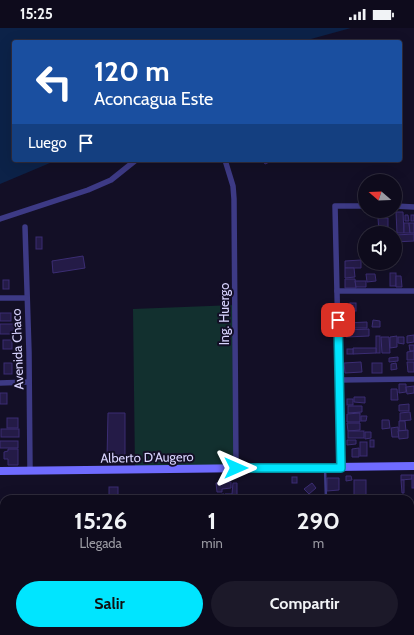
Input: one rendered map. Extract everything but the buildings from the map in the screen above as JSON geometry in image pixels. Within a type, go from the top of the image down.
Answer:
[{"type":"main road","name":"Alberto D'Augero","points":[[0,471],[414,466]]},
{"type":"street","points":[[0,219],[88,190],[112,180],[134,162]]},
{"type":"street","name":"Ing. Huergo","points":[[226,162],[233,186],[234,199],[236,468]]},
{"type":"street","points":[[341,468],[335,206],[358,206]]},
{"type":"street","points":[[402,206],[414,207]]},
{"type":"street","name":"Avenida Chaco","points":[[25,227],[30,470]]},
{"type":"street","points":[[337,291],[414,291]]},
{"type":"street","points":[[0,298],[26,298]]},
{"type":"street","points":[[339,380],[414,379]]},
{"type":"street","points":[[0,383],[29,382]]},
{"type":"lane","points":[[325,468],[326,495]]},
{"type":"green space","points":[[235,305],[236,468],[135,469],[133,309]]},
{"type":"water","points":[[0,28],[351,28],[307,40],[12,40],[12,162],[52,162],[0,184]]},
{"type":"route","points":[[236,468],[341,468],[338,320]]}]
